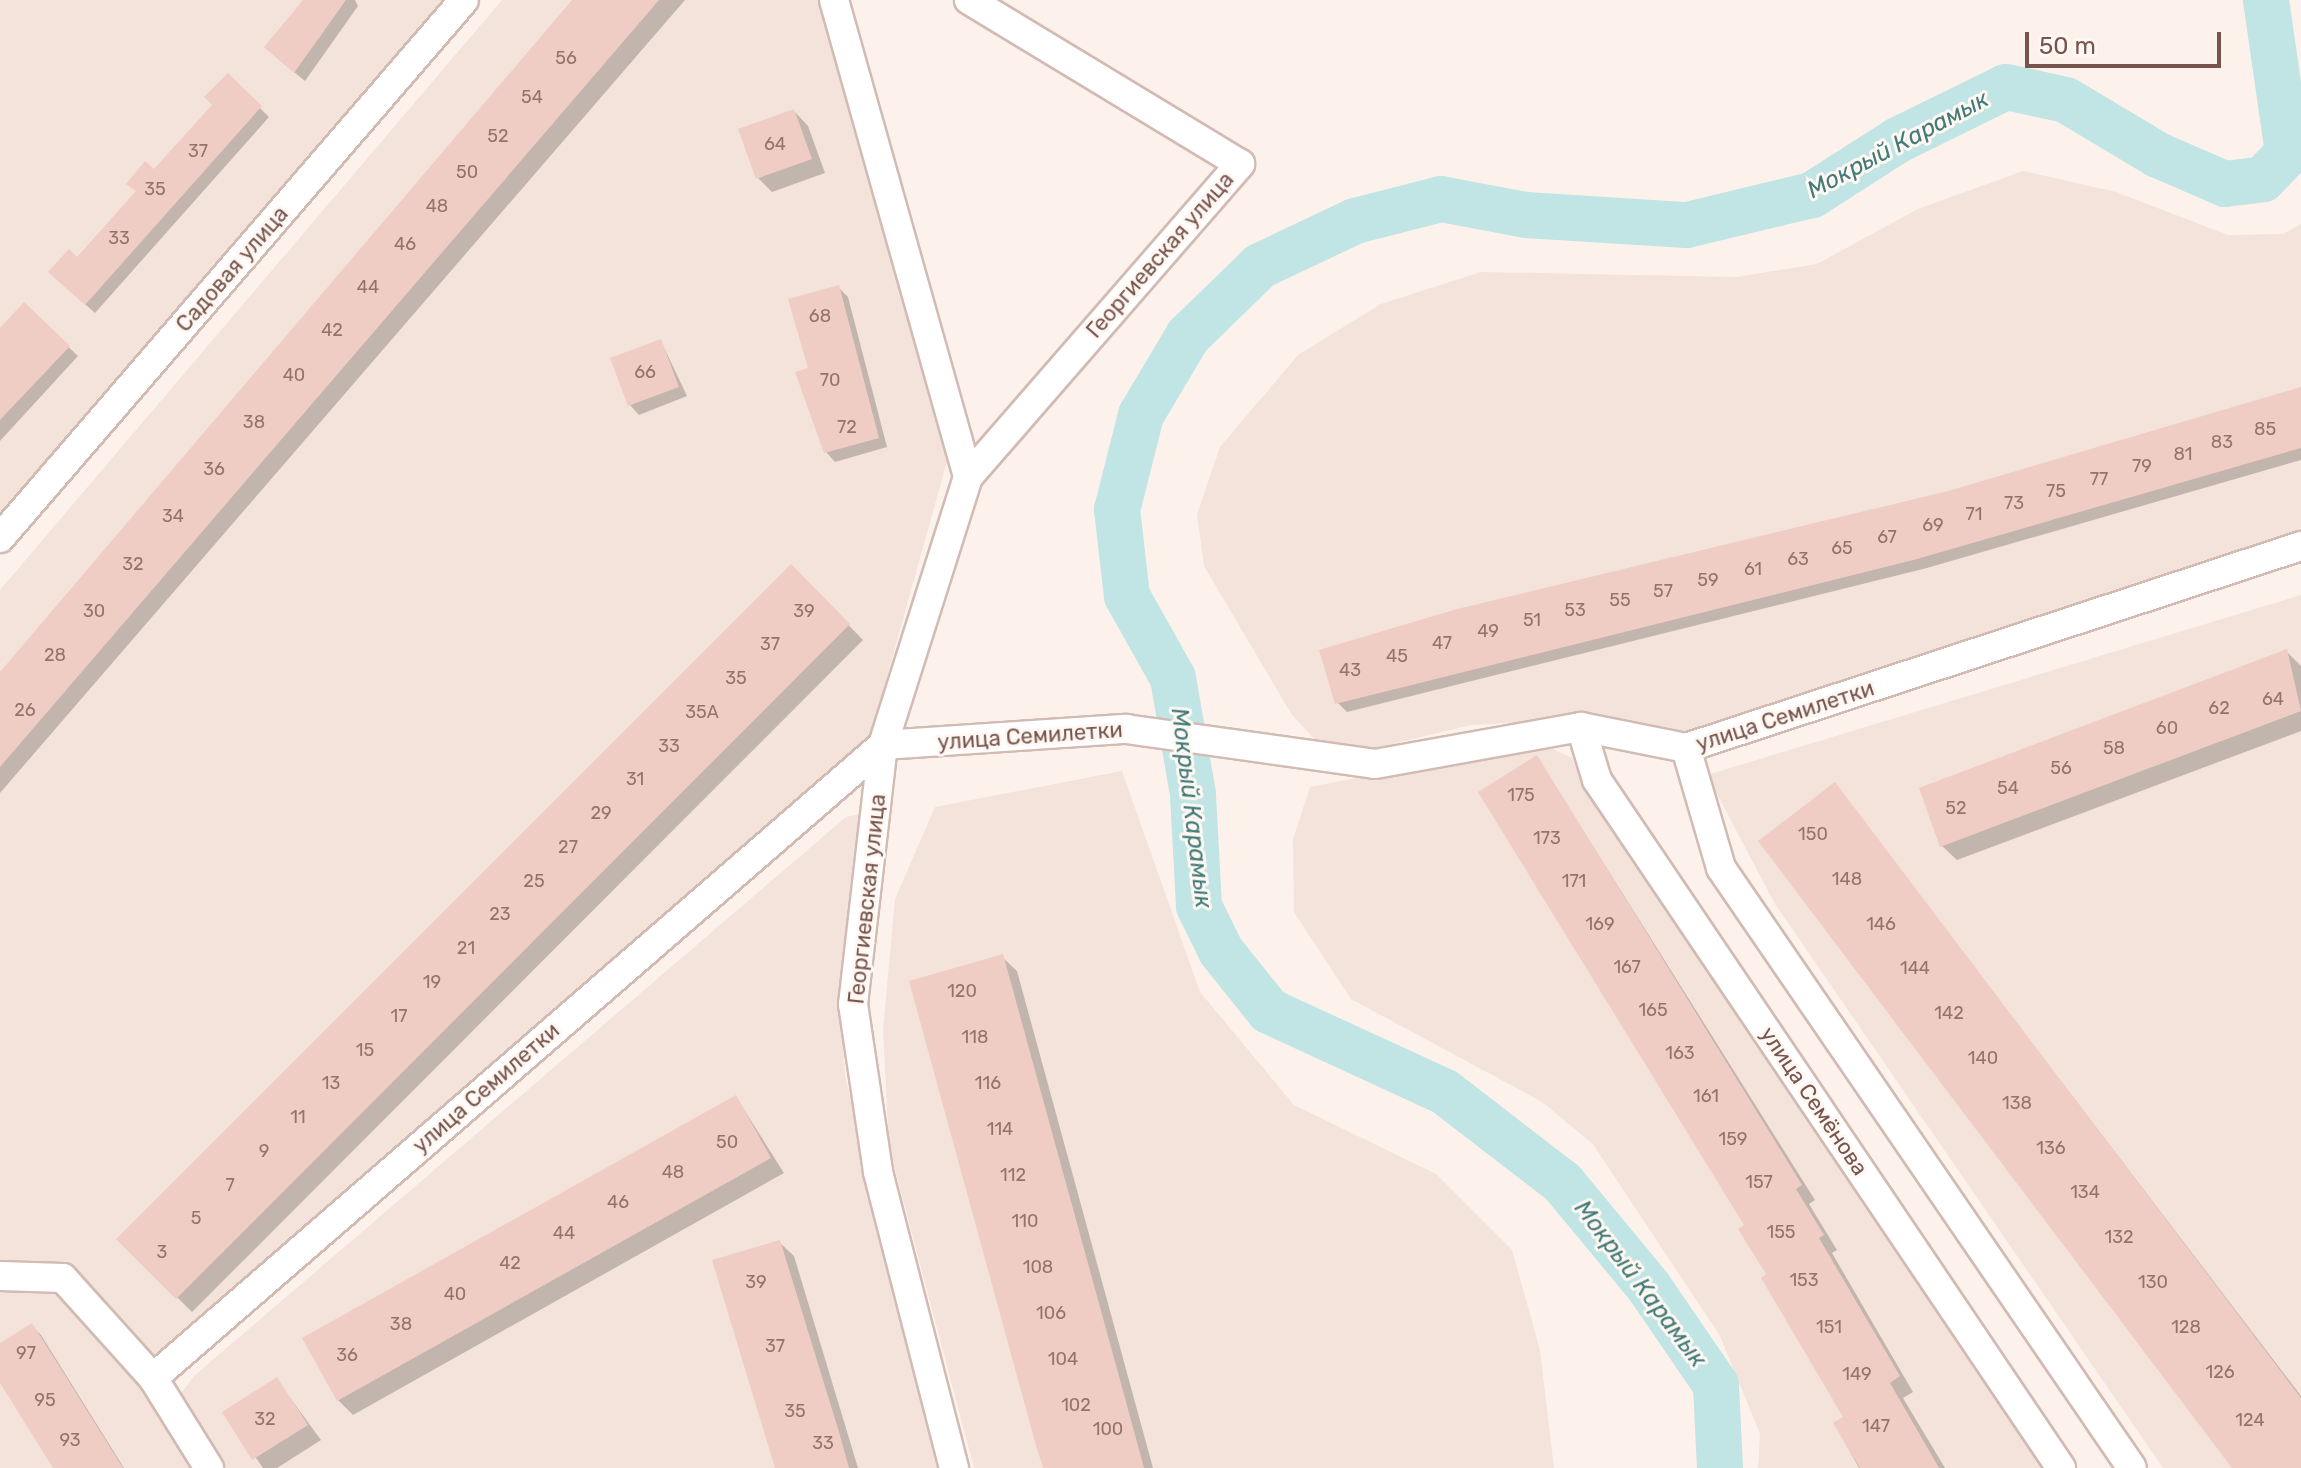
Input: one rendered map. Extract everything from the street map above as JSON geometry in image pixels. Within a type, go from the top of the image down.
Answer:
[{"type":"street","name":"Садовая улица","points":[[0,538],[464,0]]},
{"type":"street","points":[[834,0],[968,477]]},
{"type":"street","name":"Георгиевская улица","points":[[954,1468],[878,1172],[853,1004],[883,745],[968,477],[1240,164],[969,0]]},
{"type":"street","name":"улица Семилетки","points":[[153,1378],[883,745],[1126,729],[1264,743],[1375,764],[1581,727],[1686,748],[2301,546]]},
{"type":"street","name":"улица Семёнова","points":[[1581,727],[1597,780],[2061,1468]]},
{"type":"street","points":[[1686,748],[1721,868],[2132,1468]]},
{"type":"street","points":[[0,1276],[63,1278],[153,1378],[209,1468]]},
{"type":"shaded area","points":[[0,0],[456,0],[0,528]]},
{"type":"shaded area","points":[[502,0],[823,0],[949,454],[871,734],[153,1362],[70,1263],[0,1263],[0,590]]},
{"type":"shaded area","points":[[2023,171],[2116,192],[2228,235],[2283,234],[2301,224],[2301,530],[1691,740],[1585,719],[1471,725],[1346,755],[1322,747],[1292,715],[1204,566],[1197,514],[1220,447],[1298,355],[1381,304],[1481,272],[1736,277],[1817,264],[1918,209]]},
{"type":"shaded area","points":[[2301,595],[2301,1468],[2163,1468],[1775,904],[1707,775]]},
{"type":"shaded area","points":[[1538,742],[1572,758],[1593,802],[2048,1468],[1758,1468],[1760,1434],[1720,1336],[1593,1144],[1542,1102],[1351,999],[1294,912],[1293,839],[1310,787]]},
{"type":"shaded area","points":[[1122,771],[1200,992],[1294,1105],[1436,1174],[1512,1250],[1540,1350],[1554,1468],[974,1468],[889,1147],[883,1030],[895,899],[935,807]]},
{"type":"shaded area","points":[[860,814],[866,828],[842,1024],[845,1077],[944,1468],[216,1468],[179,1396],[194,1376],[846,817]]},
{"type":"shaded area","points":[[0,1286],[60,1290],[149,1382],[201,1468],[0,1468]]},
{"type":"building","points":[[303,0],[346,0],[294,73],[264,47]]},
{"type":"building","points":[[572,0],[659,0],[0,767],[0,672]]},
{"type":"building","points":[[228,73],[262,106],[85,305],[48,272],[69,249],[77,257],[136,191],[126,184],[145,161],[154,169],[212,105],[204,97]]},
{"type":"building","points":[[794,109],[812,159],[756,179],[738,129]]},
{"type":"building","points":[[839,285],[879,438],[824,453],[795,372],[808,368],[788,299]]},
{"type":"building","points":[[24,302],[70,346],[0,420],[0,328]]},
{"type":"building","points":[[661,339],[679,387],[628,406],[610,358]]},
{"type":"building","points":[[2301,387],[2301,448],[1917,559],[1335,704],[1319,650],[1457,609],[1948,491]]},
{"type":"building","points":[[791,564],[850,624],[176,1299],[116,1239]]},
{"type":"building","points":[[2287,649],[2301,711],[1940,847],[1919,788]]},
{"type":"building","points":[[1537,755],[1802,1185],[1796,1189],[1824,1235],[1819,1238],[1900,1376],[1890,1383],[1939,1468],[1860,1468],[1833,1423],[1843,1417],[1761,1278],[1766,1274],[1738,1229],[1744,1225],[1478,792]]},
{"type":"building","points":[[1835,782],[2301,1398],[2301,1468],[2232,1468],[1758,841]]},
{"type":"building","points":[[1003,954],[1144,1468],[1043,1468],[1035,1442],[909,981]]},
{"type":"building","points":[[736,1095],[771,1158],[337,1401],[302,1338]]},
{"type":"building","points":[[780,1240],[849,1468],[775,1468],[751,1389],[712,1260]]},
{"type":"building","points":[[32,1323],[123,1468],[53,1468],[0,1383],[0,1343]]},
{"type":"building","points":[[277,1377],[308,1425],[252,1460],[222,1412]]},
{"type":"waterway","name":"Мокрый Карамык","points":[[1720,1468],[1716,1385],[1649,1287],[1563,1183],[1445,1092],[1269,1011],[1221,951],[1199,906],[1193,794],[1173,678],[1127,596],[1117,510],[1141,415],[1188,336],[1260,266],[1355,221],[1441,199],[1526,215],[1687,225],[1812,195],[1898,140],[2006,87],[2066,100],[2158,155],[2225,184],[2263,179],[2288,153],[2266,0]]}]
